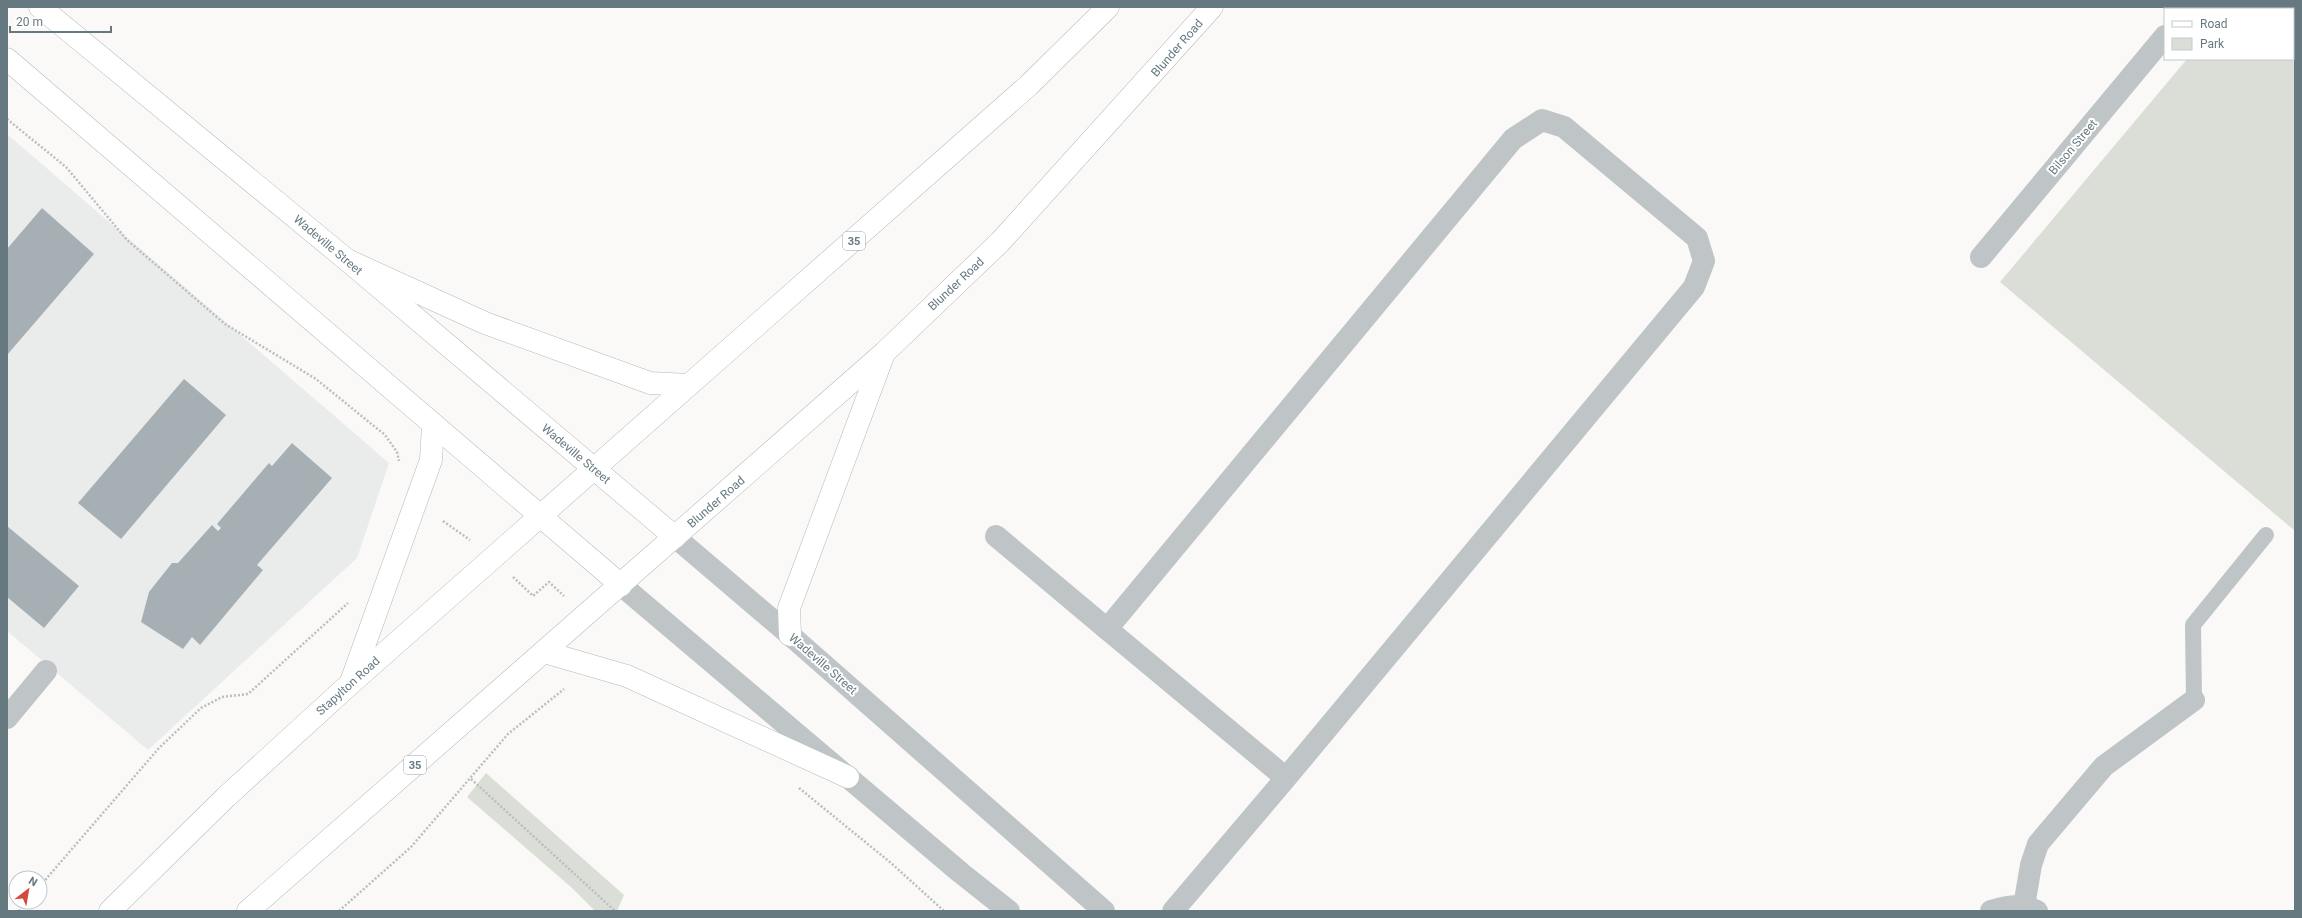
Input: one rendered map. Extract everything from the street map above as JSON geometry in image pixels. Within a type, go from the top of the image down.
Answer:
[{"type":"main road","name":"Wadeville Street","points":[[40,7],[347,260],[675,537]]},
{"type":"main road","name":"35","points":[[594,469],[1029,85],[1108,7]]},
{"type":"main road","name":"Blunder Road","points":[[675,537],[884,353],[1000,242],[1212,7]]},
{"type":"main road","points":[[7,59],[433,426],[621,585]]},
{"type":"main road","points":[[347,260],[485,323],[650,382],[669,385],[689,385]]},
{"type":"main road","points":[[790,634],[789,608],[884,353]]},
{"type":"main road","points":[[350,683],[431,460],[433,426]]},
{"type":"main road","name":"Stapylton Road","points":[[110,911],[226,797],[350,683],[594,469]]},
{"type":"main road","name":"35","points":[[248,911],[675,537]]},
{"type":"main road","points":[[544,652],[626,676],[848,777]]},
{"type":"street","name":"Bilson Street","points":[[1981,257],[2164,37]]},
{"type":"street","points":[[1107,629],[1513,139],[1542,120],[1564,127],[1697,238],[1704,261],[1694,287],[1286,778],[1173,911]]},
{"type":"street","points":[[996,536],[1286,778]]},
{"type":"street","name":"Wadeville Street","points":[[675,537],[790,634],[1104,911]]},
{"type":"street","points":[[621,585],[1009,911]]},
{"type":"street","points":[[7,718],[46,671]]},
{"type":"street","points":[[1992,911],[2006,906],[2031,908],[2031,865],[2038,844],[2104,766],[2194,700]]},
{"type":"lane","points":[[2194,700],[2194,625],[2266,535]]},
{"type":"path","points":[[7,119],[66,167],[127,240],[226,324],[316,379],[385,435],[397,452],[400,463]]},
{"type":"path","points":[[48,877],[159,748],[201,708],[222,697],[248,694],[348,603],[351,596]]},
{"type":"path","points":[[340,911],[412,847],[472,779],[482,763],[508,734],[560,690],[567,688]]},
{"type":"path","points":[[472,779],[614,911]]},
{"type":"path","points":[[795,785],[891,863],[944,911]]},
{"type":"shaded area","points":[[7,134],[389,463],[357,558],[148,750],[7,631]]},
{"type":"green space","points":[[2295,7],[2295,531],[2000,282],[2186,60],[2294,60],[2294,8],[2229,8]]},
{"type":"green space","points":[[486,773],[624,895],[617,911],[595,911],[572,888],[467,797]]},
{"type":"building","points":[[42,208],[94,254],[7,355],[7,249]]},
{"type":"building","points":[[184,379],[226,415],[121,539],[78,503]]},
{"type":"building","points":[[292,443],[332,478],[257,565],[263,570],[200,645],[192,637],[183,649],[141,622],[149,592],[172,563],[178,563],[212,525],[218,531],[221,528],[217,524],[269,463],[272,466]]},
{"type":"building","points":[[7,526],[79,586],[44,628],[7,597]]}]
